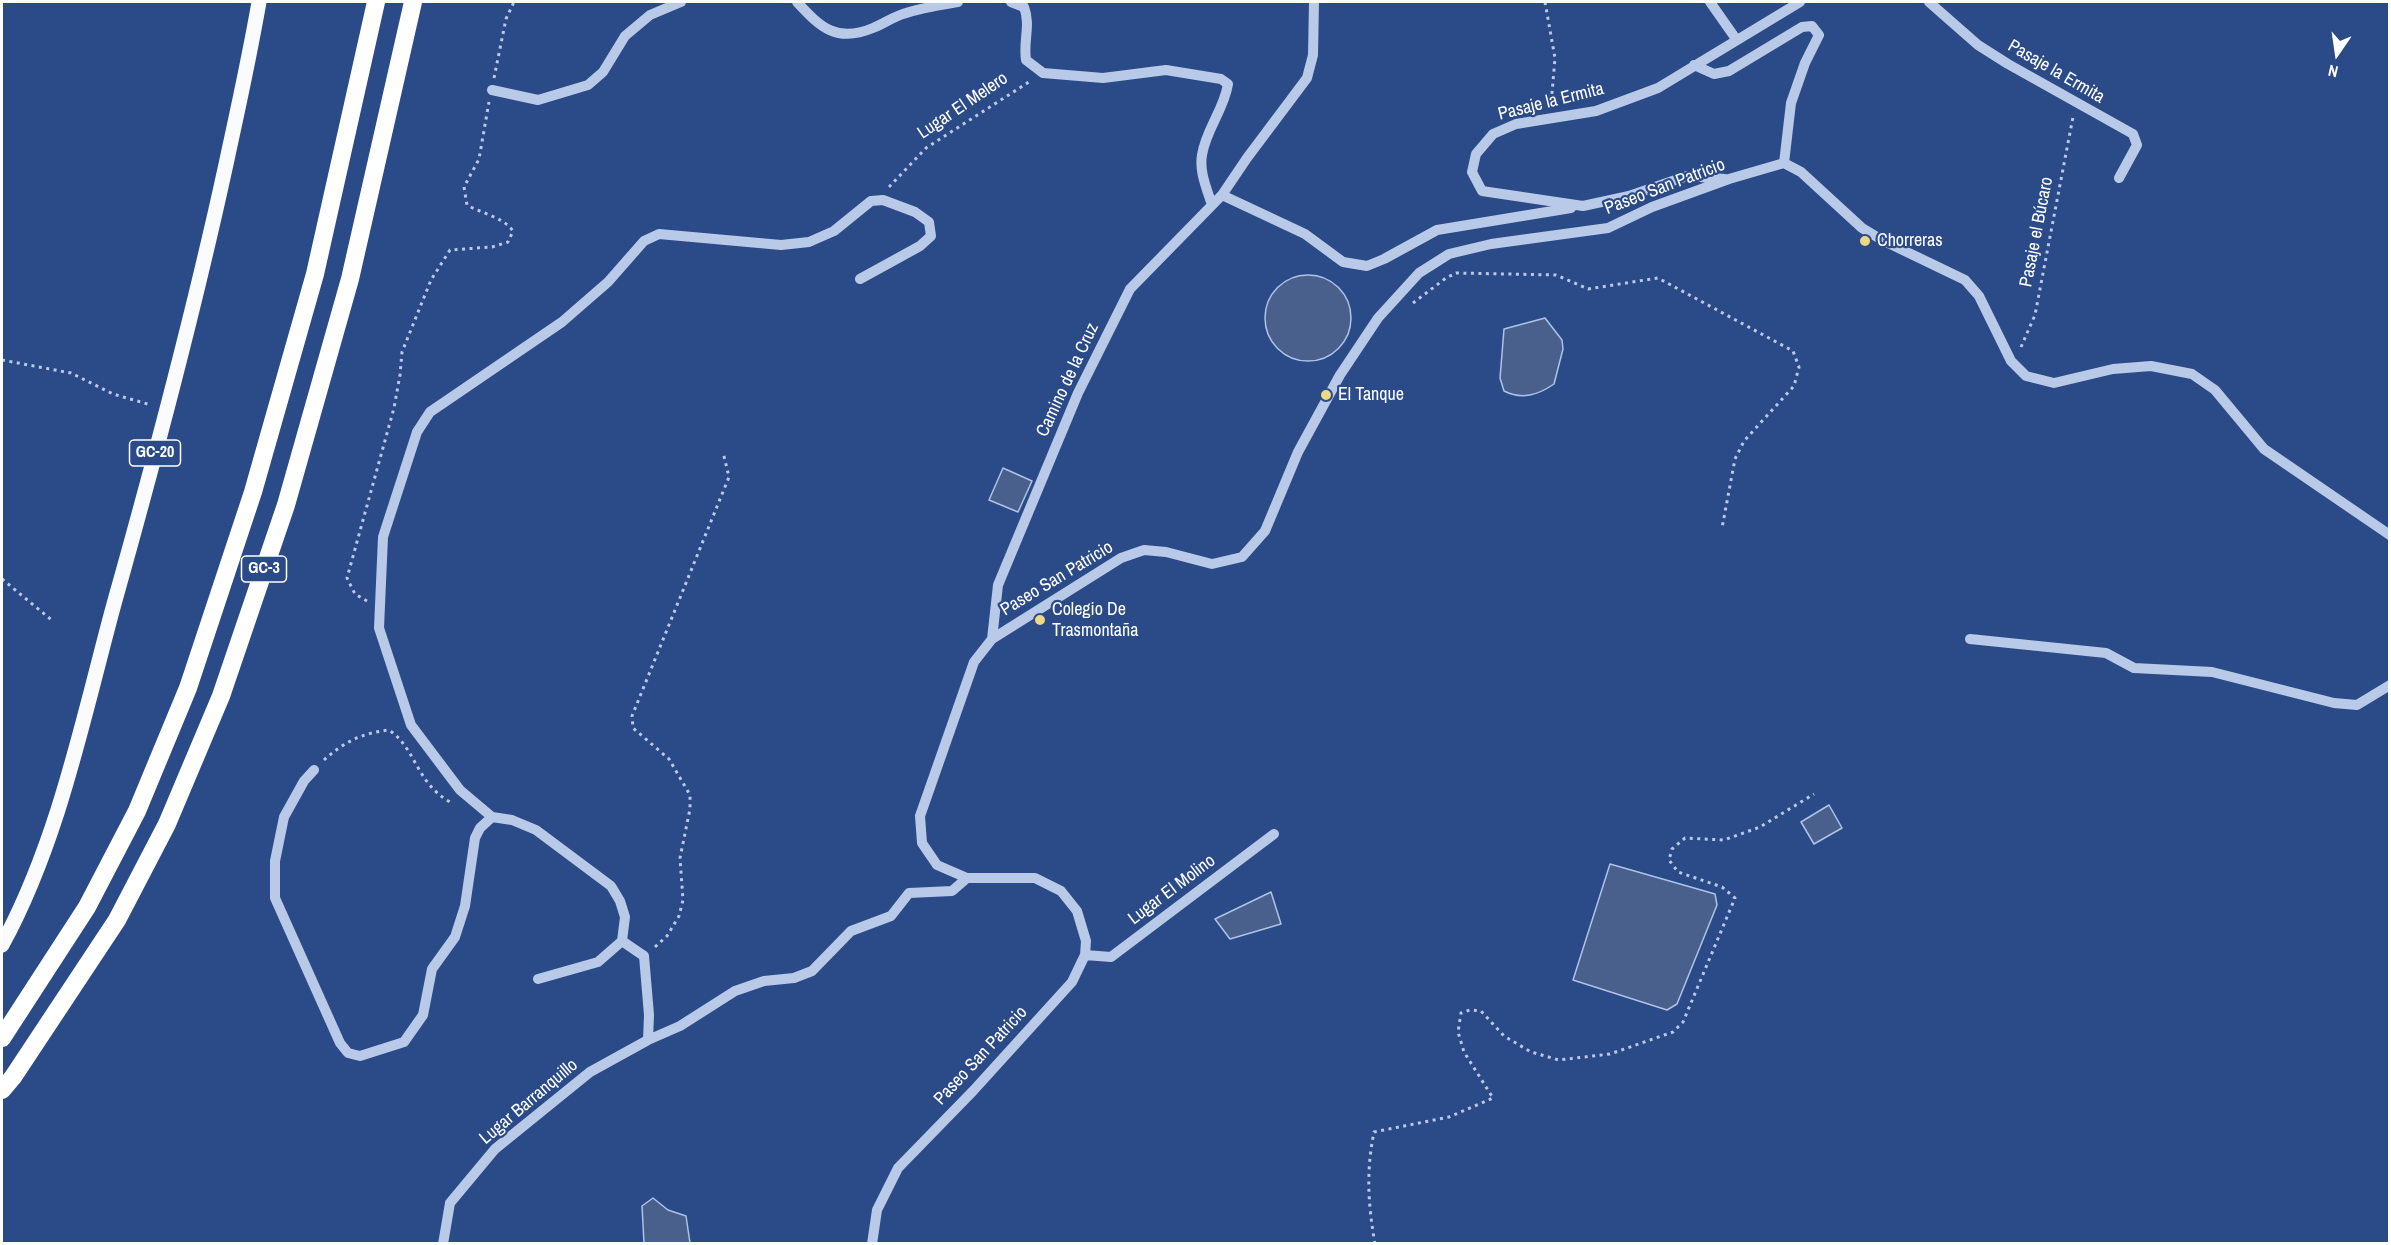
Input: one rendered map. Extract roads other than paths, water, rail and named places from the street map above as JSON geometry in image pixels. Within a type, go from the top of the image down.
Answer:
[{"type":"highway","name":"GC-3","points":[[2,1038],[87,907],[137,811],[188,688],[253,492],[315,274],[376,2]]},
{"type":"highway","name":"GC-3","points":[[2,1090],[13,1077],[117,920],[167,824],[221,696],[286,505],[350,279],[413,2]]},
{"type":"main road","name":"GC-20","points":[[2,945],[24,897],[67,775],[167,410],[208,250],[259,2]]},
{"type":"street","points":[[492,90],[538,100],[588,85],[603,72],[625,36],[650,15],[681,2]]},
{"type":"street","points":[[796,2],[834,33],[849,36],[873,28],[902,14],[958,2]]},
{"type":"street","points":[[1011,2],[1024,6],[1029,19]]},
{"type":"street","name":"Lugar El Melero","points":[[1030,2],[1024,49],[1026,60],[1043,73],[1103,78],[1166,70],[1221,79],[1228,84],[1226,98],[1207,138],[1202,156],[1203,180],[1212,205]]},
{"type":"street","name":"Camino de la Cruz","points":[[992,639],[998,585],[1078,393],[1130,289],[1222,195],[1246,158],[1307,78],[1313,55],[1314,2]]},
{"type":"street","points":[[1710,2],[1736,39]]},
{"type":"street","name":"Pasaje la Ermita","points":[[1729,179],[1687,176],[1629,196],[1583,206],[1482,191],[1472,172],[1476,154],[1493,134],[1516,124],[1596,111],[1658,88],[1800,2]]},
{"type":"street","name":"Pasaje la Ermita","points":[[1929,2],[1978,45],[2133,134],[2137,145],[2119,178]]},
{"type":"street","points":[[1694,65],[1714,74],[1729,71],[1802,27],[1812,26],[1820,35],[1805,63],[1791,103],[1784,163],[1801,172],[1862,228],[1965,280],[1979,296],[2011,361],[2026,376],[2054,383],[2113,369],[2151,366],[2192,374],[2215,390],[2264,449],[2390,535]]},
{"type":"street","name":"Paseo San Patricio","points":[[992,639],[1121,558],[1143,550],[1166,552],[1212,564],[1242,557],[1265,531],[1298,452],[1340,375],[1378,318],[1419,273],[1449,254],[1491,244],[1608,228],[1652,207],[1729,179],[1784,163]]},
{"type":"street","points":[[1222,195],[1305,234],[1343,262],[1367,266],[1437,230],[1583,206]]},
{"type":"street","points":[[538,979],[598,962],[622,941],[625,917],[620,901],[611,886],[536,830],[512,820],[492,817],[460,790],[411,725],[379,628],[379,608],[383,537],[417,432],[430,412],[562,322],[608,282],[644,241],[659,234],[781,245],[809,242],[834,231],[871,201],[884,200],[915,212],[929,222],[931,236],[920,246],[860,279]]},
{"type":"street","points":[[992,639],[974,662],[920,816],[922,843],[938,865],[967,878],[1035,878],[1061,891],[1077,911],[1086,941],[1085,955]]},
{"type":"street","points":[[1970,639],[2106,653],[2134,668],[2212,672],[2334,703],[2358,705],[2390,685]]},
{"type":"street","points":[[314,770],[304,781],[284,817],[275,861],[275,898],[340,1042],[348,1053],[360,1056],[404,1042],[423,1015],[432,969],[455,937],[465,906],[475,838],[480,828],[492,817]]},
{"type":"street","name":"Lugar El Molino","points":[[1085,955],[1111,957],[1274,834]]},
{"type":"street","name":"Lugar Barranquillo","points":[[443,1244],[450,1203],[495,1149],[590,1072],[648,1040],[680,1026],[735,991],[764,981],[794,978],[812,971],[851,931],[891,916],[909,893],[952,891],[967,878]]},
{"type":"street","points":[[622,941],[644,956],[649,1015],[648,1040]]},
{"type":"street","name":"Paseo San Patricio","points":[[873,1244],[877,1210],[898,1168],[973,1091],[1072,982],[1085,955]]},
{"type":"water","points":[[1308,275],[1325,278],[1339,287],[1348,301],[1351,318],[1348,335],[1339,349],[1325,358],[1308,361],[1291,358],[1277,349],[1268,335],[1265,318],[1268,301],[1277,287],[1291,278]]},
{"type":"water","points":[[1545,318],[1562,340],[1563,349],[1554,384],[1542,391],[1524,396],[1504,391],[1500,378],[1504,329]]},
{"type":"water","points":[[1003,468],[1032,481],[1018,512],[989,500]]},
{"type":"water","points":[[1829,805],[1842,828],[1814,844],[1801,822]]},
{"type":"water","points":[[1610,864],[1715,894],[1717,905],[1677,1004],[1667,1010],[1573,980]]},
{"type":"water","points":[[1271,892],[1281,924],[1230,939],[1215,919]]},
{"type":"water","points":[[653,1198],[668,1210],[686,1216],[690,1243],[644,1243],[642,1206]]},
{"type":"place","name":"Chorreras","points":[[1865,241]]},
{"type":"place","name":"El Tanque","points":[[1326,395]]},
{"type":"place","name":"Colegio De Trasmontaña","points":[[1040,620]]}]
